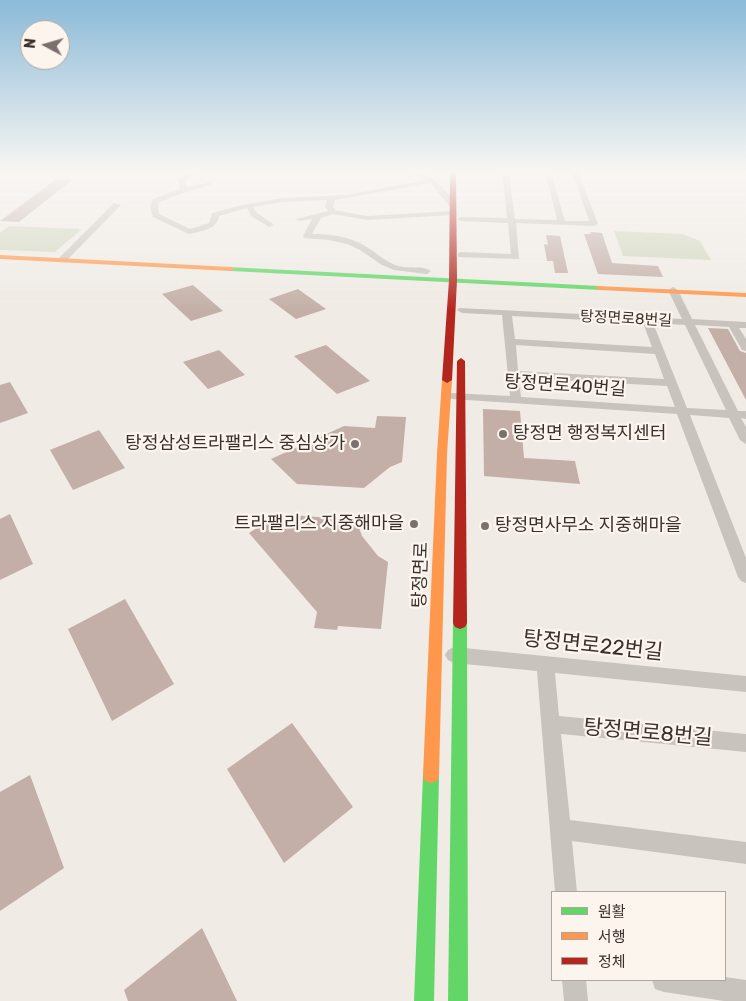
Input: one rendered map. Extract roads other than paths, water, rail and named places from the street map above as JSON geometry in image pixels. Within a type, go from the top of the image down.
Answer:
[{"type":"main road","name":"탕정면로","points":[[457,218],[457,281],[462,310],[458,655],[458,1001]]},
{"type":"main road","name":"탕정면로","points":[[424,1001],[442,454],[446,396],[461,255],[458,218]]},
{"type":"main road","points":[[0,256],[746,295]]},
{"type":"street","points":[[62,260],[104,218]]},
{"type":"street","points":[[161,218],[189,232],[212,226],[215,218]]},
{"type":"street","points":[[259,218],[269,225]]},
{"type":"street","points":[[300,219],[308,218]]},
{"type":"street","points":[[317,218],[307,236],[322,236],[349,242],[393,267],[427,271]]},
{"type":"street","points":[[496,218],[512,221],[594,224],[592,218]]},
{"type":"street","points":[[461,255],[516,257],[512,218]]},
{"type":"street","points":[[561,218],[562,223]]},
{"type":"street","points":[[673,290],[746,440]]},
{"type":"street","name":"탕정면로8번길","points":[[462,310],[746,325]]},
{"type":"street","points":[[507,313],[516,400]]},
{"type":"street","points":[[647,320],[746,576]]},
{"type":"street","points":[[732,324],[746,348]]},
{"type":"street","name":"탕정면로8번길","points":[[510,342],[659,351]]},
{"type":"street","points":[[513,374],[672,384]]},
{"type":"street","name":"탕정면로40번길","points":[[446,396],[746,415]]},
{"type":"street","name":"탕정면로22번길","points":[[436,653],[746,684]]},
{"type":"street","points":[[545,664],[566,891]]},
{"type":"street","name":"탕정면로8번길","points":[[551,724],[746,742]]},
{"type":"street","points":[[560,829],[746,853]]},
{"type":"street","points":[[574,981],[576,1001]]},
{"type":"street","points":[[671,981],[746,992]]},
{"type":"place","name":"탕정면 행정복지센터","points":[[503,434]]},
{"type":"place","name":"탕정삼성트라팰리스 중심상가","points":[[355,444]]},
{"type":"place","name":"트라팰리스 지중해마을","points":[[414,524]]},
{"type":"place","name":"탕정면사무소 지중해마을","points":[[485,526]]}]
